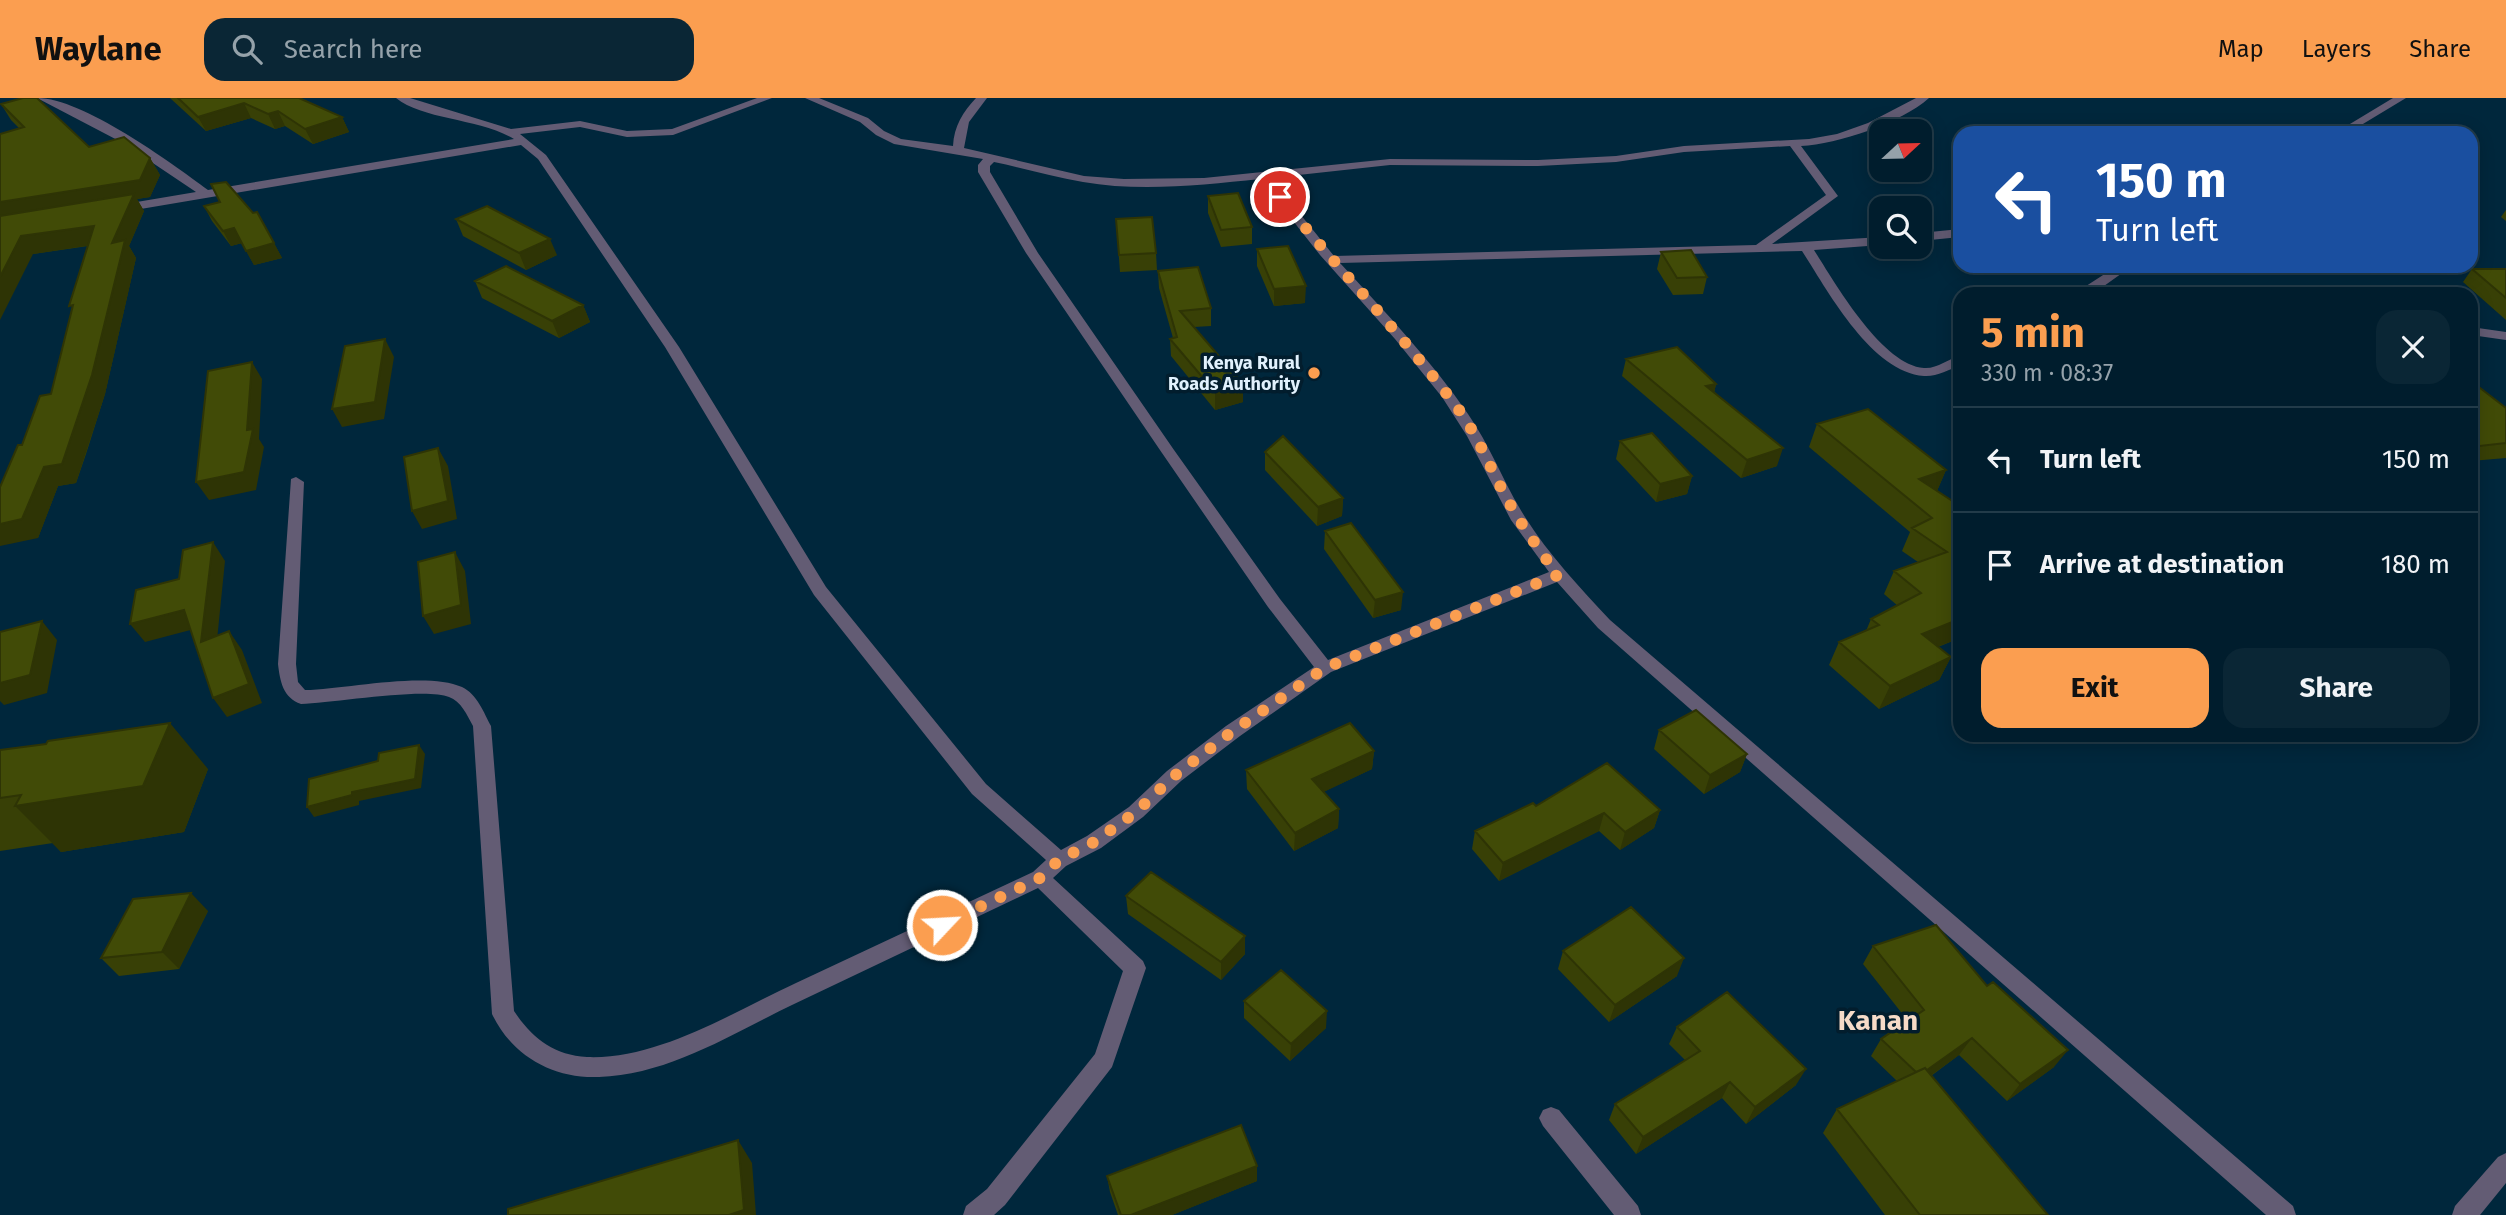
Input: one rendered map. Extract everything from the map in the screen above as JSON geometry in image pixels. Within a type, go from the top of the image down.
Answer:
[{"type":"street","points":[[42,98],[85,115],[161,160],[206,194]]},
{"type":"street","points":[[401,98],[516,136],[542,157],[672,346],[820,591],[979,789],[1059,860]]},
{"type":"street","points":[[110,210],[573,124],[627,134],[673,132],[766,98]]},
{"type":"street","points":[[810,98],[863,120],[880,134],[898,142],[958,150],[1103,182],[1204,181],[1390,162],[1538,163],[1616,159],[1684,149],[1793,144],[1839,137],[1872,125],[1924,98]]},
{"type":"street","points":[[958,150],[958,130],[962,120],[982,98]]},
{"type":"street","points":[[2352,126],[2401,98]]},
{"type":"street","points":[[1759,248],[1832,196],[1793,144]]},
{"type":"street","points":[[991,158],[984,165],[984,172],[1032,253],[1274,603],[1325,668]]},
{"type":"street","points":[[1263,175],[1331,260],[1412,351],[1460,411],[1509,503],[1558,575],[1604,624],[2284,1215]]},
{"type":"street","points":[[1932,236],[1953,234]]},
{"type":"street","points":[[1331,260],[1807,247],[1869,242]]},
{"type":"street","points":[[1807,247],[1882,352],[1904,368],[1923,372],[1953,362]]},
{"type":"street","points":[[2093,287],[2115,273]]},
{"type":"street","points":[[2478,332],[2506,336]]},
{"type":"street","points":[[296,482],[286,664],[289,684],[301,697],[325,698],[430,687],[456,692],[471,706],[482,726],[503,1014],[528,1048],[570,1065],[611,1069],[673,1051],[1040,878],[1059,860],[1094,842],[1136,812],[1174,776],[1223,738],[1325,668],[1558,575]]},
{"type":"street","points":[[975,1215],[996,1197],[1104,1060],[1135,968],[1040,878]]},
{"type":"street","points":[[1551,1118],[1629,1215]]},
{"type":"street","points":[[2464,1215],[2506,1165]]},
{"type":"building","points":[[23,98],[37,98],[89,147],[124,137],[150,158],[140,180],[0,202],[0,134],[24,127],[1,104]]},
{"type":"building","points":[[178,98],[299,98],[342,117],[305,129],[278,111],[268,114],[244,103],[198,117]]},
{"type":"building","points":[[226,182],[253,213],[257,212],[274,243],[246,251],[234,228],[223,231],[204,206],[220,202],[211,184]]},
{"type":"building","points":[[1238,193],[1252,227],[1221,230],[1208,196]]},
{"type":"building","points":[[134,194],[112,243],[125,240],[92,375],[62,464],[44,467],[22,519],[0,524],[0,487],[18,445],[22,445],[40,396],[51,394],[73,305],[69,306],[94,226],[21,236],[0,277],[0,216]]},
{"type":"building","points":[[487,206],[550,239],[519,253],[456,219]]},
{"type":"building","points":[[1152,217],[1156,253],[1119,255],[1116,219]]},
{"type":"building","points":[[1288,246],[1306,286],[1274,289],[1257,249]]},
{"type":"building","points":[[1691,250],[1707,277],[1677,278],[1661,252]]},
{"type":"building","points":[[506,266],[583,305],[552,321],[475,281]]},
{"type":"building","points":[[1198,267],[1211,308],[1180,311],[1243,384],[1215,392],[1170,339],[1177,337],[1158,271]]},
{"type":"building","points":[[2478,269],[2506,269],[2506,298],[2477,273]]},
{"type":"building","points":[[385,339],[375,402],[332,409],[345,346]]},
{"type":"building","points":[[1677,347],[1716,384],[1706,386],[1783,448],[1747,460],[1626,359]]},
{"type":"building","points":[[252,362],[247,430],[253,429],[244,472],[196,482],[208,371]]},
{"type":"building","points":[[2478,386],[2506,408],[2506,443],[2478,446]]},
{"type":"building","points":[[1868,409],[1946,470],[1919,479],[1953,501],[1953,622],[1922,634],[1951,657],[1890,686],[1839,642],[1879,625],[1871,619],[1921,593],[1894,571],[1947,552],[1912,528],[1932,518],[1817,424]]},
{"type":"building","points":[[1652,433],[1692,476],[1660,484],[1620,441]]},
{"type":"building","points":[[1283,436],[1343,498],[1318,507],[1265,452]]},
{"type":"building","points":[[438,448],[448,501],[412,511],[404,457]]},
{"type":"building","points":[[1351,523],[1403,592],[1375,600],[1325,531]]},
{"type":"building","points":[[213,542],[201,642],[229,631],[249,684],[213,698],[184,610],[130,624],[136,590],[179,579],[183,550]]},
{"type":"building","points":[[455,552],[461,605],[423,616],[418,562]]},
{"type":"building","points":[[42,621],[30,675],[0,683],[0,632]]},
{"type":"building","points":[[1696,710],[1747,754],[1710,775],[1659,730]]},
{"type":"building","points":[[170,723],[143,786],[15,806],[21,795],[0,798],[0,750]]},
{"type":"building","points":[[1350,723],[1374,751],[1312,779],[1339,809],[1295,833],[1246,770]]},
{"type":"building","points":[[419,745],[415,779],[352,792],[352,795],[307,807],[309,779],[378,761],[379,753]]},
{"type":"building","points":[[1607,763],[1660,810],[1625,832],[1604,813],[1503,863],[1475,831],[1533,803],[1536,806]]},
{"type":"building","points":[[1151,872],[1245,936],[1221,962],[1126,896]]},
{"type":"building","points":[[191,893],[162,952],[101,958],[133,899]]},
{"type":"building","points":[[1631,907],[1684,958],[1615,1005],[1563,951]]},
{"type":"building","points":[[1936,925],[1987,986],[1993,982],[2068,1050],[2020,1084],[1972,1038],[1927,1070],[1925,1068],[1916,1072],[1881,1039],[1924,1010],[1873,946]]},
{"type":"building","points":[[1281,970],[1327,1011],[1291,1044],[1244,1001]]},
{"type":"building","points":[[1727,992],[1806,1069],[1755,1107],[1730,1082],[1643,1137],[1615,1104],[1700,1051],[1677,1027]]},
{"type":"building","points":[[1925,1068],[2048,1215],[1920,1215],[1837,1109]]},
{"type":"building","points":[[1241,1125],[1257,1166],[1131,1215],[1121,1215],[1107,1176]]},
{"type":"building","points":[[738,1140],[744,1210],[729,1215],[508,1215],[508,1209]]},
{"type":"place","name":"Kenya Rural Roads Authority","points":[[1314,373]]},
{"type":"district","name":"Kanan","points":[[1878,1020]]},
{"type":"route","points":[[942,925],[1040,878],[1059,860],[1094,842],[1136,812],[1174,776],[1233,731],[1325,668],[1558,575],[1509,503],[1488,459],[1460,411],[1280,197]]}]
